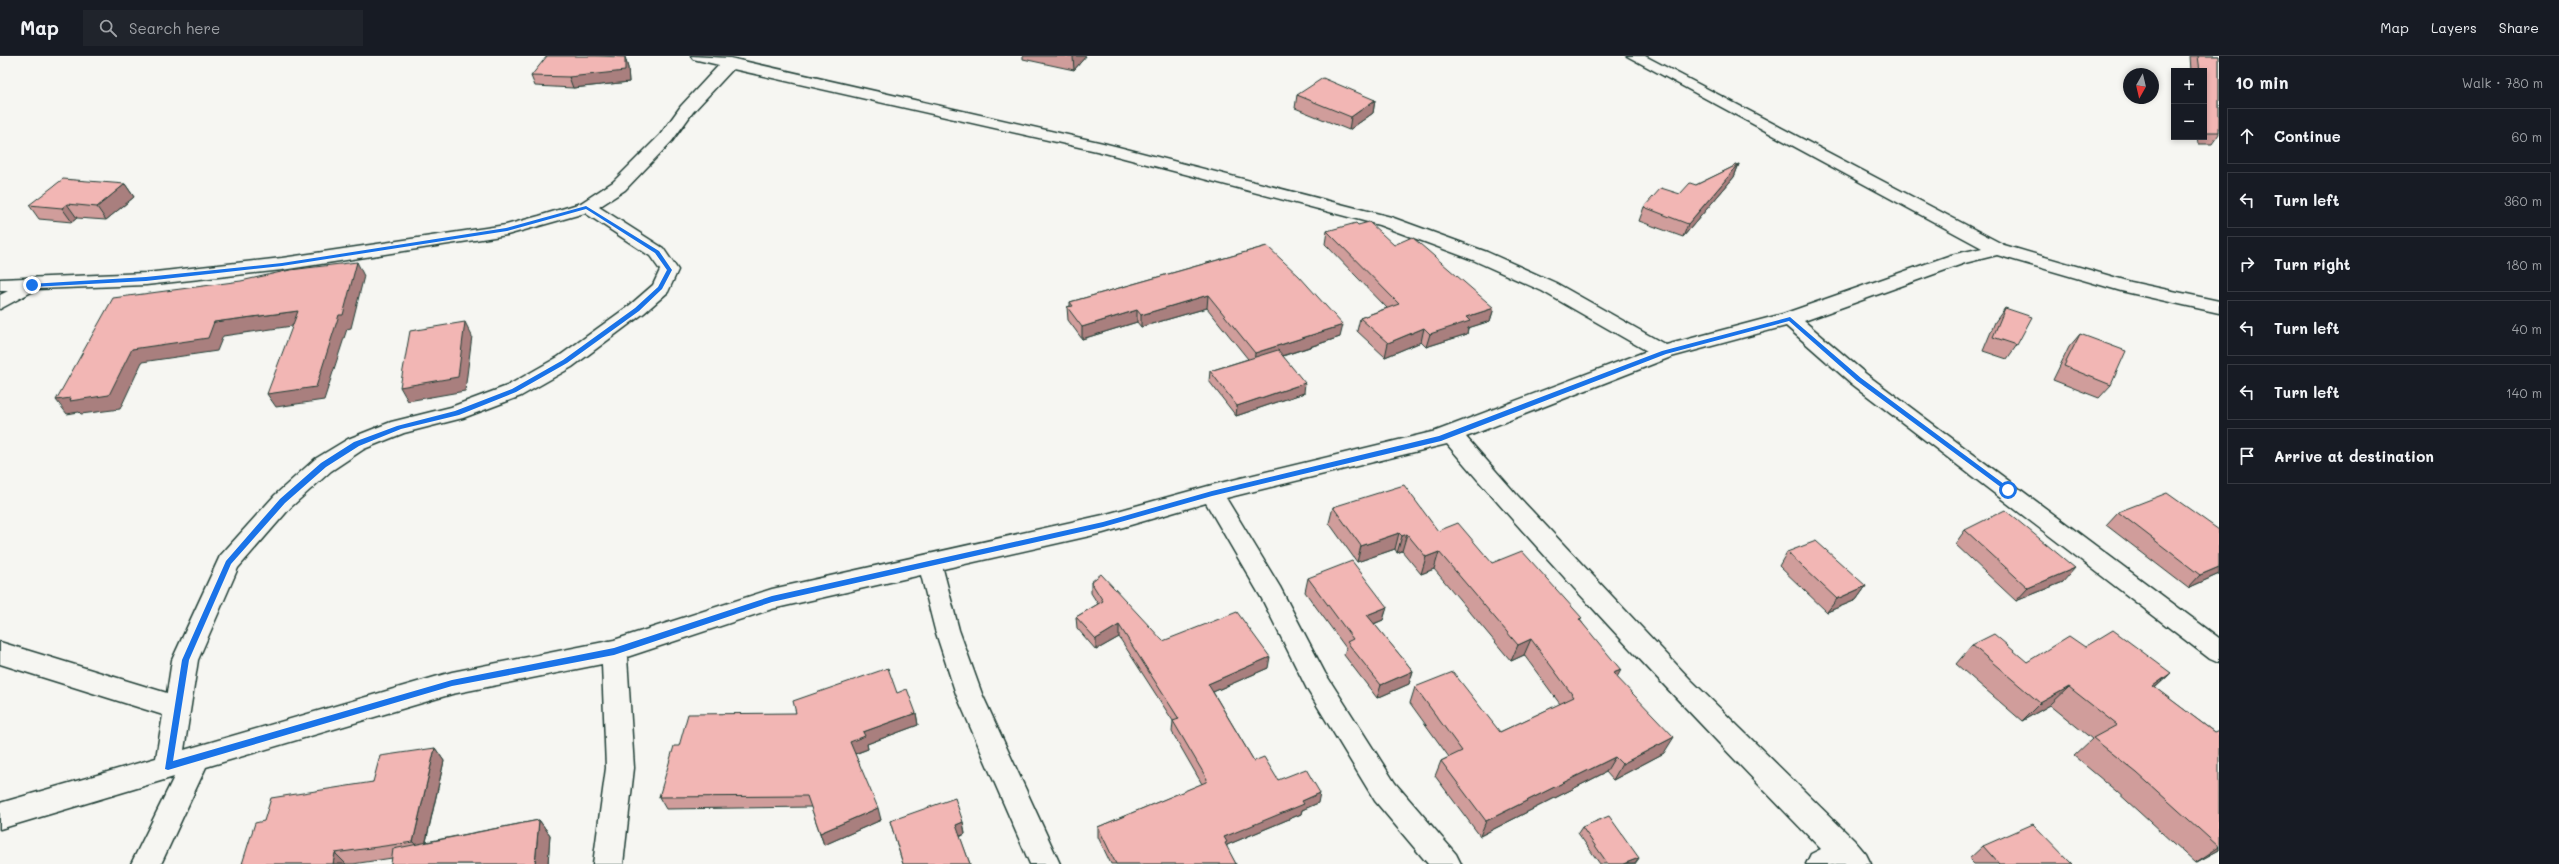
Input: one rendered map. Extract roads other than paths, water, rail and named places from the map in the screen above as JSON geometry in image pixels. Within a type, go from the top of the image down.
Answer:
[{"type":"street","points":[[698,56],[1103,148],[1385,221],[1480,256],[1549,286],[1664,352]]},
{"type":"street","points":[[1634,56],[1998,249],[2128,287],[2219,307]]},
{"type":"street","points":[[0,285],[32,285],[146,279],[282,264],[507,230],[586,208],[619,186],[666,138],[687,108],[730,63]]},
{"type":"street","points":[[168,766],[185,660],[228,563],[283,501],[323,465],[356,444],[399,427],[456,413],[514,391],[565,362],[637,309],[660,288],[669,270],[657,252],[586,208]]},
{"type":"street","points":[[0,816],[452,683],[614,652],[772,599],[930,565],[1103,524],[1212,493],[1451,434],[1664,352],[1790,319],[1958,259],[1998,249]]},
{"type":"street","points":[[0,303],[32,285]]},
{"type":"street","points":[[1790,319],[1859,379],[2008,490],[2219,652]]},
{"type":"street","points":[[1451,434],[1509,501],[1840,860]]},
{"type":"street","points":[[1212,493],[1271,594],[1316,681],[1385,792],[1446,864]]},
{"type":"street","points":[[930,565],[947,630],[968,694],[1045,864]]},
{"type":"street","points":[[0,652],[178,708]]},
{"type":"street","points":[[608,864],[620,768],[614,652]]},
{"type":"street","points":[[146,864],[197,758]]}]
